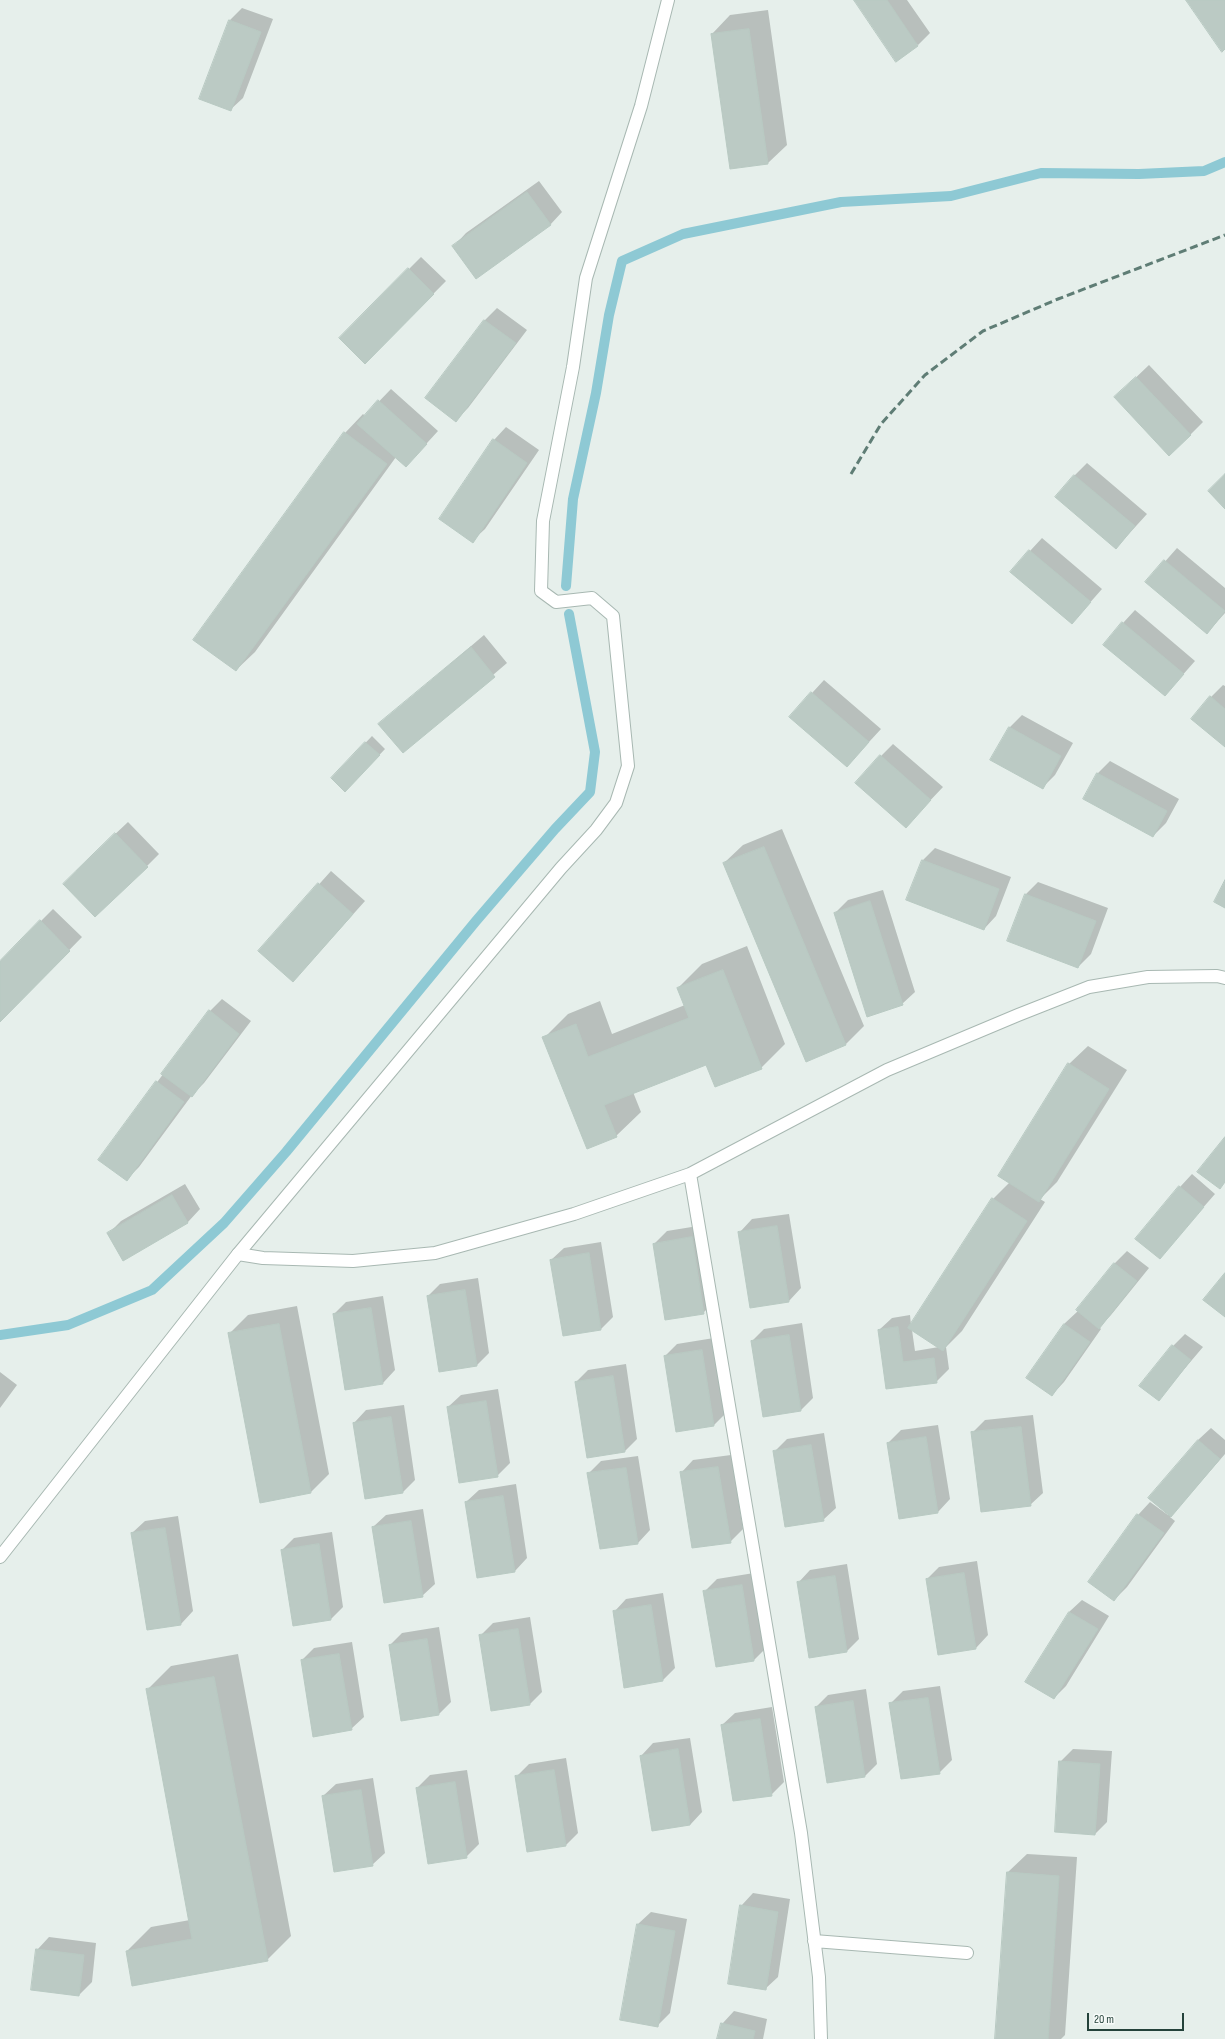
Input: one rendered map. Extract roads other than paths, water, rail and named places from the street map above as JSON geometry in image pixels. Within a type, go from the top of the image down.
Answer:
[{"type":"street","points":[[0,1557],[238,1254],[561,868],[596,830],[616,803],[628,766],[613,616],[592,598],[556,602],[541,591],[543,521],[572,367],[586,278],[641,106],[668,0]]},
{"type":"street","points":[[238,1254],[263,1258],[353,1261],[435,1253],[574,1214],[690,1174],[887,1070],[1011,1017],[1089,988],[1148,977],[1217,976],[1225,978]]},
{"type":"street","points":[[690,1174],[801,1833],[819,1977],[821,2039]]},
{"type":"street","points":[[814,1942],[967,1953]]},
{"type":"waterway","points":[[566,586],[573,499],[596,393],[609,315],[622,261],[683,234],[841,202],[951,196],[1041,173],[1139,174],[1204,171],[1225,162]]},
{"type":"waterway","points":[[0,1335],[68,1325],[152,1290],[224,1223],[286,1152],[476,921],[555,829],[590,792],[595,752],[569,614]]},
{"type":"railway","points":[[851,474],[881,424],[925,375],[983,331],[1058,299],[1225,235]]}]
